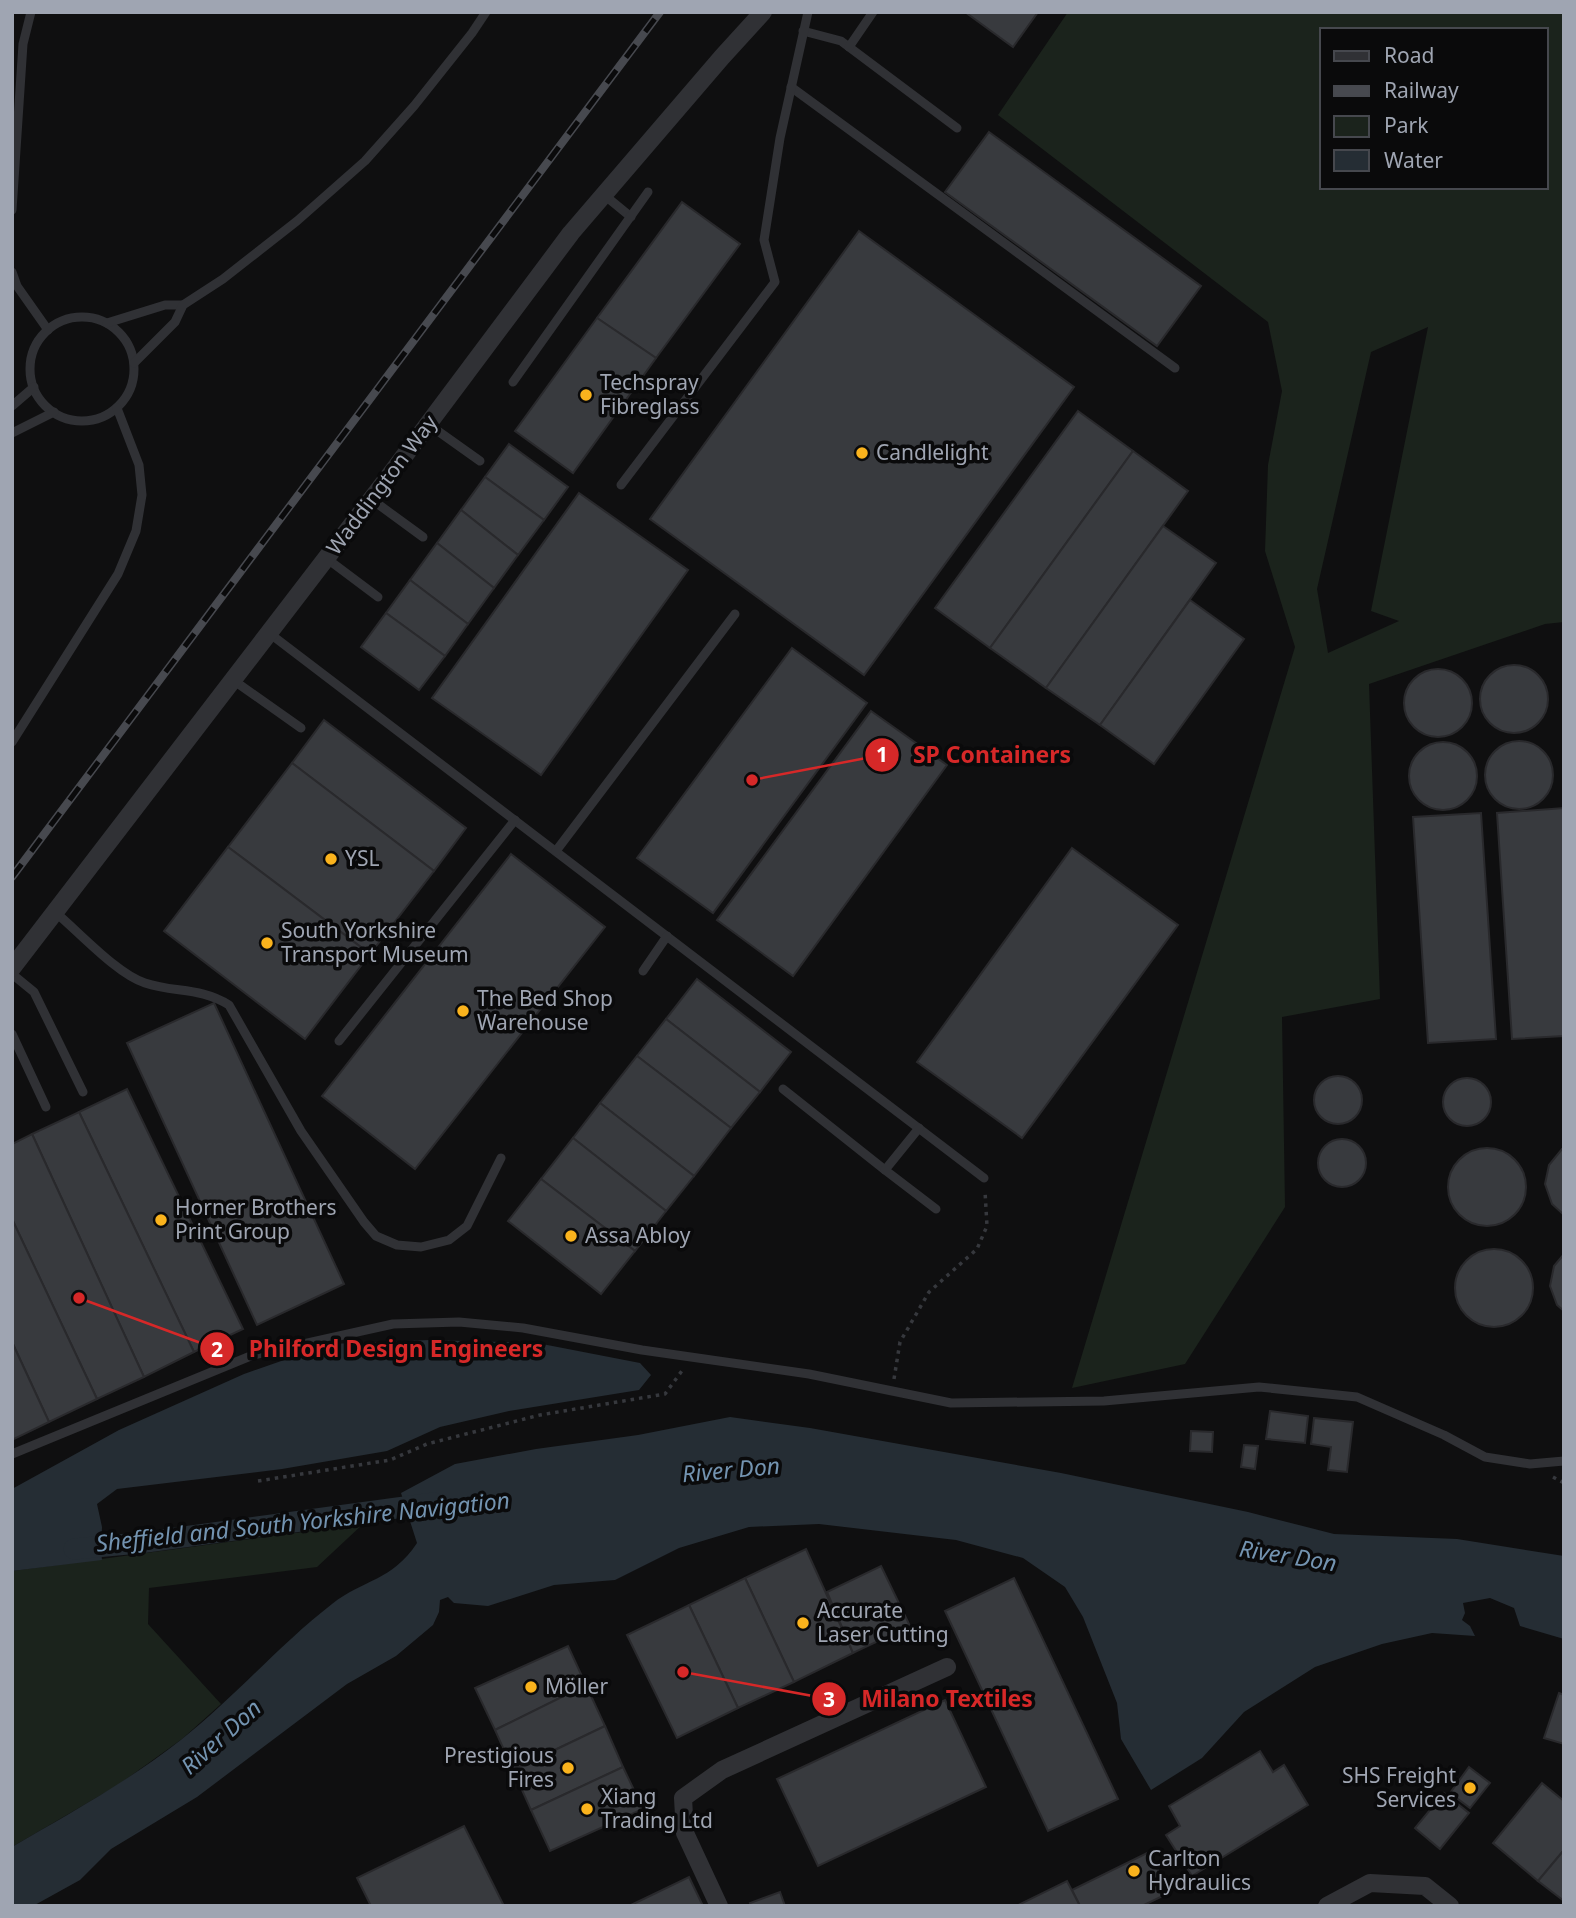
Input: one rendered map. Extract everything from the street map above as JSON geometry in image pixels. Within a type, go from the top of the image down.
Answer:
[{"type":"street","name":"Waddington Way","points":[[12,971],[571,233],[763,12]]},
{"type":"street","points":[[719,1906],[685,1833],[682,1798],[722,1770],[947,1667]]},
{"type":"street","points":[[1327,1906],[1370,1883],[1425,1886],[1450,1906]]},
{"type":"lane","points":[[12,210],[23,44],[31,12]]},
{"type":"lane","points":[[134,363],[175,322],[183,305],[223,279],[297,221],[365,161],[414,106],[486,12]]},
{"type":"lane","points":[[621,485],[775,282],[764,240],[780,138],[808,12]]},
{"type":"lane","points":[[849,47],[873,12]]},
{"type":"lane","points":[[803,31],[841,41],[957,128]]},
{"type":"lane","points":[[791,87],[1175,368]]},
{"type":"lane","points":[[513,382],[648,192]]},
{"type":"lane","points":[[603,194],[631,217]]},
{"type":"lane","points":[[12,272],[18,286],[48,330]]},
{"type":"lane","points":[[107,323],[165,305],[183,305]]},
{"type":"lane","points":[[82,317],[107,323],[125,340],[134,363],[131,387],[117,408],[94,419],[82,421],[54,412],[39,398],[31,375],[34,351],[48,330],[70,318],[82,317]]},
{"type":"lane","points":[[12,406],[34,387]]},
{"type":"lane","points":[[12,742],[118,575],[136,531],[142,495],[139,465],[117,408]]},
{"type":"lane","points":[[12,433],[54,412]]},
{"type":"lane","points":[[428,424],[480,461]]},
{"type":"lane","points":[[372,499],[423,537]]},
{"type":"lane","points":[[326,558],[378,597]]},
{"type":"lane","points":[[556,851],[735,614]]},
{"type":"lane","points":[[268,633],[984,1178]]},
{"type":"lane","points":[[233,680],[301,728]]},
{"type":"lane","points":[[339,1041],[515,820]]},
{"type":"lane","points":[[55,912],[129,976],[153,985],[214,995],[229,1005],[301,1131],[376,1236],[397,1245],[421,1247],[449,1240],[467,1226],[501,1158]]},
{"type":"lane","points":[[643,971],[667,936]]},
{"type":"lane","points":[[12,971],[34,992],[83,1092]]},
{"type":"lane","points":[[12,1034],[16,1052],[46,1107]]},
{"type":"lane","points":[[783,1089],[936,1209]]},
{"type":"lane","points":[[885,1170],[919,1128]]},
{"type":"lane","points":[[12,1454],[253,1354],[393,1324],[459,1322],[523,1328],[692,1358],[808,1374],[951,1403],[1104,1402],[1259,1387],[1357,1397],[1444,1435],[1485,1457],[1530,1464],[1564,1461]]},
{"type":"path","points":[[891,1391],[900,1342],[929,1292],[977,1248],[988,1226],[984,1178]]},
{"type":"path","points":[[258,1481],[390,1460],[427,1444],[540,1415],[665,1394],[692,1358]]},
{"type":"green space","points":[[1068,12],[1564,12],[1564,622],[1545,624],[1369,684],[1380,999],[1282,1017],[1285,1207],[1185,1364],[1072,1388],[1295,647],[1265,551],[1268,465],[1282,391],[1268,322],[998,115]],"holes":[[[1428,327],[1371,611],[1399,621],[1328,653],[1317,589],[1371,352]]]},
{"type":"green space","points":[[363,1524],[317,1567],[149,1588],[148,1624],[221,1704],[182,1739],[118,1785],[12,1847],[12,1571]]},
{"type":"water","points":[[429,1340],[537,1343],[640,1363],[651,1375],[639,1390],[509,1411],[440,1427],[387,1451],[282,1469],[117,1489],[97,1504],[102,1527],[102,1560],[12,1571],[12,1489],[119,1430],[244,1374],[330,1344]]},
{"type":"water","name":"River Don","points":[[730,1417],[810,1428],[1061,1473],[1248,1512],[1334,1534],[1457,1539],[1564,1556],[1564,1639],[1520,1626],[1514,1608],[1490,1598],[1463,1603],[1465,1613],[1462,1620],[1470,1626],[1475,1636],[1432,1633],[1382,1644],[1315,1667],[1244,1712],[1202,1758],[1151,1790],[1121,1739],[1117,1703],[1083,1617],[1065,1587],[1023,1558],[956,1540],[819,1524],[749,1527],[679,1548],[615,1580],[554,1585],[488,1606],[454,1603],[448,1597],[440,1600],[439,1612],[433,1625],[396,1656],[347,1684],[197,1797],[111,1849],[80,1880],[33,1906],[12,1906],[12,1847],[99,1796],[162,1754],[201,1723],[332,1604],[388,1572],[407,1556],[417,1543],[401,1493],[455,1464],[536,1449],[638,1435]]},
{"type":"building","points":[[965,12],[1038,12],[1013,47]]},
{"type":"building","points":[[989,132],[1201,286],[1157,346],[945,192]]},
{"type":"building","points":[[682,202],[740,244],[656,358],[597,318]]},
{"type":"building","name":"Candlelight","points":[[859,231],[1074,387],[864,675],[650,519]]},
{"type":"building","name":"Techspray Fibreglass","points":[[597,318],[656,358],[573,473],[515,431]]},
{"type":"building","points":[[1078,411],[1133,451],[990,648],[935,608]]},
{"type":"building","points":[[509,444],[568,487],[544,520],[485,477]]},
{"type":"building","points":[[1133,451],[1188,491],[1046,688],[990,648]]},
{"type":"building","points":[[485,477],[544,520],[518,555],[461,510]]},
{"type":"building","points":[[579,493],[688,570],[541,775],[432,698]]},
{"type":"building","points":[[461,510],[518,555],[494,588],[437,543]]},
{"type":"building","points":[[1163,526],[1216,563],[1100,725],[1046,688]]},
{"type":"building","points":[[437,543],[494,588],[468,624],[410,580]]},
{"type":"building","points":[[410,580],[468,624],[445,656],[386,613]]},
{"type":"building","points":[[1190,600],[1244,639],[1154,764],[1100,725]]},
{"type":"building","points":[[386,613],[445,656],[419,690],[361,647]]},
{"type":"building","points":[[792,648],[867,703],[713,913],[637,858]]},
{"type":"building","points":[[1514,665],[1527,668],[1538,675],[1545,686],[1548,699],[1545,712],[1538,723],[1527,730],[1514,733],[1501,730],[1490,723],[1483,712],[1480,699],[1483,686],[1490,675],[1501,668]]},
{"type":"building","points":[[1438,669],[1451,672],[1462,679],[1469,690],[1472,703],[1469,716],[1462,727],[1451,734],[1438,737],[1425,734],[1414,727],[1407,716],[1404,703],[1407,690],[1414,679],[1425,672]]},
{"type":"building","points":[[871,711],[947,765],[793,976],[717,920]]},
{"type":"building","points":[[324,720],[466,828],[434,871],[292,763]]},
{"type":"building","points":[[1519,741],[1532,744],[1543,751],[1550,762],[1553,775],[1550,788],[1543,799],[1532,806],[1519,809],[1506,806],[1495,799],[1488,788],[1485,775],[1488,762],[1495,751],[1506,744]]},
{"type":"building","points":[[1443,742],[1456,745],[1467,752],[1474,763],[1477,776],[1474,789],[1467,800],[1456,807],[1443,810],[1430,807],[1419,800],[1412,789],[1409,776],[1412,763],[1419,752],[1430,745]]},
{"type":"building","name":"YSL","points":[[292,763],[434,871],[370,954],[228,847]]},
{"type":"building","points":[[1564,808],[1564,1036],[1512,1039],[1497,813]]},
{"type":"building","points":[[1481,813],[1496,1039],[1428,1043],[1413,817]]},
{"type":"building","name":"South Yorkshire Transport Museum","points":[[228,847],[370,954],[305,1039],[164,931]]},
{"type":"building","points":[[1072,848],[1178,925],[1022,1138],[917,1062]]},
{"type":"building","name":"The Bed Shop Warehouse","points":[[511,854],[605,927],[415,1169],[322,1096]]},
{"type":"building","points":[[697,979],[791,1052],[760,1092],[666,1019]]},
{"type":"building","points":[[214,1003],[344,1284],[257,1325],[127,1043]]},
{"type":"building","points":[[666,1019],[760,1092],[731,1128],[637,1056]]},
{"type":"building","points":[[637,1056],[731,1128],[694,1176],[600,1103]]},
{"type":"building","points":[[1338,1076],[1355,1083],[1362,1100],[1355,1117],[1338,1124],[1321,1117],[1314,1100],[1321,1083]]},
{"type":"building","points":[[1467,1078],[1484,1085],[1491,1102],[1484,1119],[1467,1126],[1450,1119],[1443,1102],[1450,1085]]},
{"type":"building","name":"Horner Brothers Print Group","points":[[127,1089],[243,1329],[194,1352],[79,1112]]},
{"type":"building","points":[[600,1103],[694,1176],[666,1211],[573,1138]]},
{"type":"building","name":"Horner Brothers Print Group","points":[[79,1112],[194,1352],[144,1377],[32,1134]]},
{"type":"building","points":[[32,1134],[144,1377],[97,1399],[12,1219],[12,1144]]},
{"type":"building","points":[[573,1138],[666,1211],[635,1251],[541,1179]]},
{"type":"building","points":[[1342,1139],[1359,1146],[1366,1163],[1359,1180],[1342,1187],[1325,1180],[1318,1163],[1325,1146]]},
{"type":"building","points":[[1479,1148],[1495,1148],[1509,1154],[1520,1165],[1526,1179],[1526,1195],[1520,1209],[1509,1220],[1495,1226],[1479,1226],[1465,1220],[1454,1209],[1448,1195],[1448,1179],[1454,1165],[1465,1154]]},
{"type":"building","points":[[1562,1149],[1564,1215],[1552,1204],[1545,1184],[1549,1165]]},
{"type":"building","name":"Assa Abloy","points":[[541,1179],[635,1251],[601,1294],[508,1221]]},
{"type":"building","points":[[12,1219],[97,1399],[49,1422],[12,1342]]},
{"type":"building","points":[[1486,1249],[1502,1249],[1516,1255],[1527,1266],[1533,1280],[1533,1296],[1527,1310],[1516,1321],[1502,1327],[1486,1327],[1472,1321],[1461,1310],[1455,1296],[1455,1280],[1461,1266],[1472,1255]]},
{"type":"building","points":[[1564,1254],[1564,1311],[1557,1305],[1550,1286],[1554,1266]]},
{"type":"building","points":[[12,1342],[49,1422],[12,1440]]},
{"type":"building","points":[[1270,1411],[1308,1416],[1305,1443],[1266,1439]]},
{"type":"building","points":[[1314,1418],[1353,1422],[1347,1472],[1328,1470],[1331,1447],[1311,1444]]},
{"type":"building","points":[[1191,1431],[1213,1432],[1212,1452],[1190,1451]]},
{"type":"building","points":[[1244,1445],[1258,1446],[1255,1469],[1241,1467]]},
{"type":"building","name":"Accurate Laser Cutting","points":[[806,1549],[853,1653],[794,1682],[745,1578]]},
{"type":"building","points":[[881,1566],[910,1626],[853,1653],[827,1592]]},
{"type":"building","points":[[745,1578],[794,1682],[738,1708],[689,1605]]},
{"type":"building","points":[[1014,1578],[1118,1799],[1048,1831],[945,1611]]},
{"type":"building","points":[[689,1605],[738,1708],[677,1738],[627,1635]]},
{"type":"building","name":"Möller","points":[[568,1646],[586,1685],[495,1730],[475,1688]]},
{"type":"building","points":[[586,1685],[605,1726],[513,1770],[495,1730]]},
{"type":"building","points":[[1559,1693],[1564,1695],[1564,1744],[1544,1738]]},
{"type":"building","points":[[945,1700],[986,1787],[818,1866],[777,1779]]},
{"type":"building","name":"Prestigious Fires","points":[[605,1726],[623,1767],[531,1810],[513,1770]]},
{"type":"building","points":[[1260,1751],[1273,1772],[1284,1765],[1308,1805],[1192,1876],[1166,1835],[1180,1826],[1169,1806]]},
{"type":"building","name":"Xiang Trading Ltd","points":[[623,1767],[643,1809],[550,1851],[531,1810]]},
{"type":"building","name":"SHS Freight Services","points":[[1469,1767],[1490,1783],[1470,1808],[1450,1793]]},
{"type":"building","points":[[1542,1783],[1564,1801],[1564,1850],[1538,1881],[1493,1843]]},
{"type":"building","points":[[1444,1793],[1469,1813],[1440,1849],[1415,1828]]},
{"type":"building","points":[[464,1826],[504,1906],[371,1906],[357,1878]]},
{"type":"building","points":[[1564,1850],[1564,1901],[1538,1881]]},
{"type":"building","name":"Carlton Hydraulics","points":[[1149,1852],[1169,1893],[1142,1906],[1080,1906],[1072,1890]]},
{"type":"building","points":[[689,1877],[703,1906],[629,1906]]},
{"type":"building","points":[[1067,1881],[1080,1906],[1016,1906]]},
{"type":"building","points":[[780,1892],[785,1906],[751,1906],[750,1903]]},
{"type":"waterway","name":"Sheffield and South Yorkshire Navigation","points":[[74,1549],[139,1543],[434,1503]]},
{"type":"railway","points":[[12,877],[660,12]]},
{"type":"place","name":"Techspray Fibreglass","points":[[586,395]]},
{"type":"place","name":"Candlelight","points":[[862,453]]},
{"type":"place","name":"SP Containers","points":[[752,780]]},
{"type":"place","name":"YSL","points":[[331,859]]},
{"type":"place","name":"South Yorkshire Transport Museum","points":[[267,943]]},
{"type":"place","name":"The Bed Shop Warehouse","points":[[463,1011]]},
{"type":"place","name":"Horner Brothers Print Group","points":[[161,1220]]},
{"type":"place","name":"Assa Abloy","points":[[571,1236]]},
{"type":"place","name":"Philford Design Engineers","points":[[79,1298]]},
{"type":"place","name":"Accurate Laser Cutting","points":[[803,1623]]},
{"type":"place","name":"Milano Textiles","points":[[683,1672]]},
{"type":"place","name":"Möller","points":[[531,1687]]},
{"type":"place","name":"Prestigious Fires","points":[[568,1768]]},
{"type":"place","name":"SHS Freight Services","points":[[1470,1788]]},
{"type":"place","name":"Xiang Trading Ltd","points":[[587,1809]]},
{"type":"place","name":"Carlton Hydraulics","points":[[1134,1871]]}]
